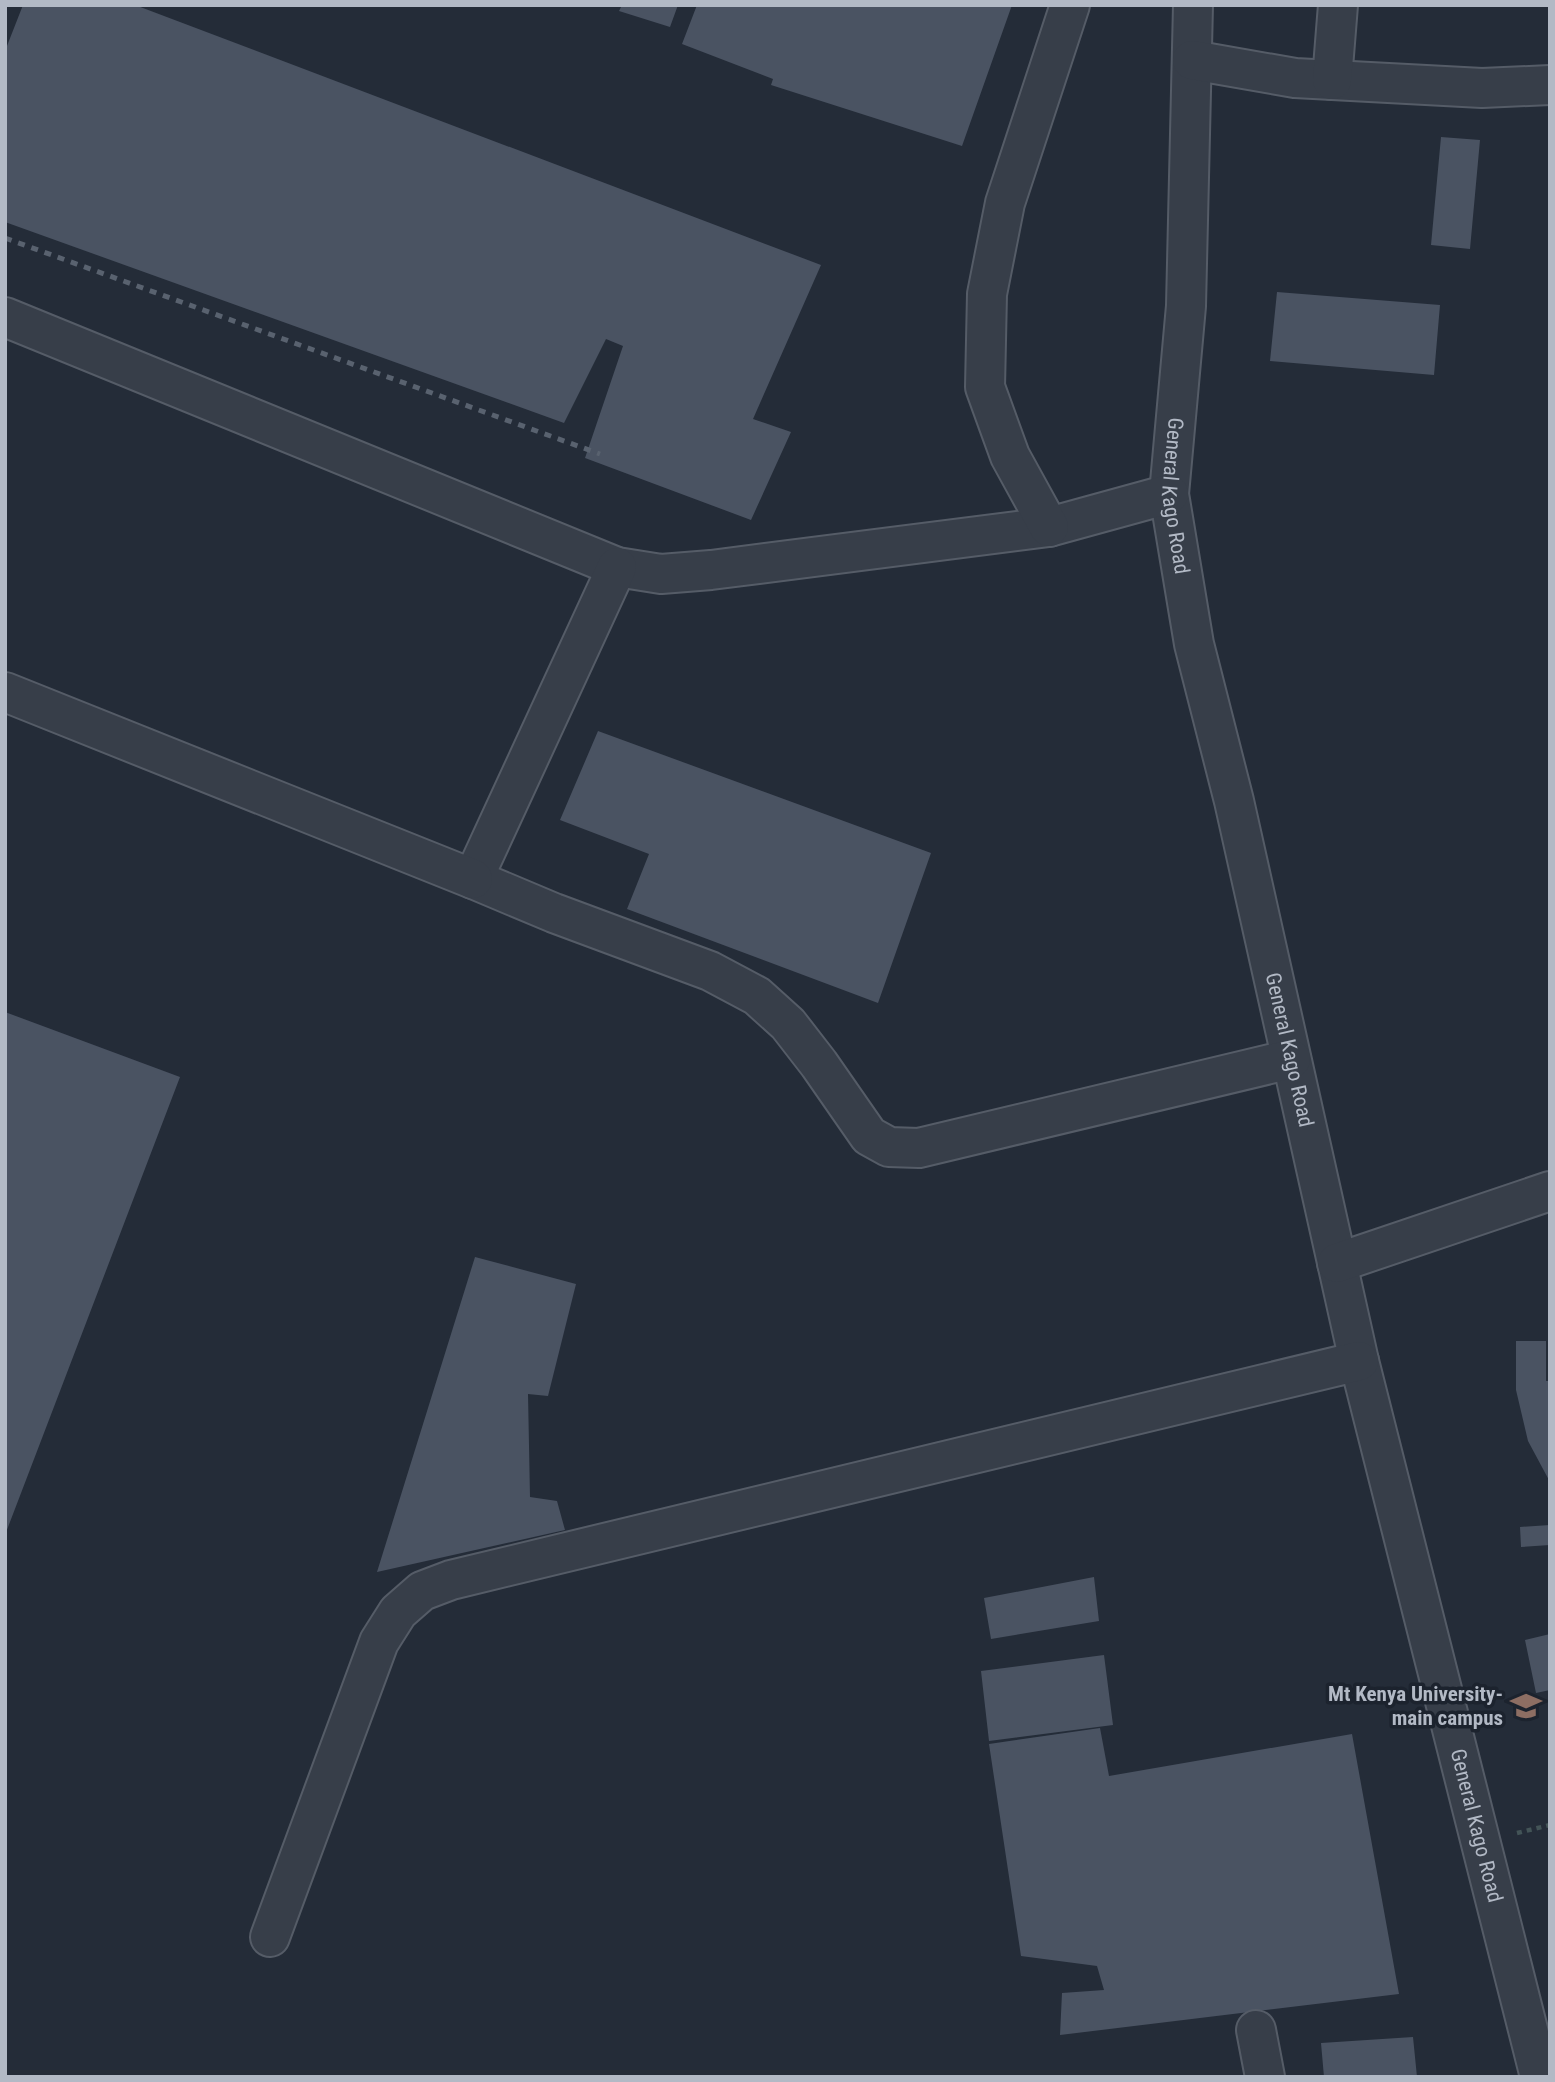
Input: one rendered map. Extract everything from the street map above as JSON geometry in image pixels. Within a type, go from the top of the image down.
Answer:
[{"type":"street","points":[[1049,527],[1010,456],[985,387],[987,294],[1005,203],[1070,5]]},
{"type":"street","name":"General Kago Road","points":[[1193,5],[1186,306],[1169,494],[1194,644],[1234,802],[1359,1361],[1540,2077]]},
{"type":"street","points":[[1332,80],[1338,5]]},
{"type":"street","points":[[1192,60],[1295,78],[1482,88],[1550,85]]},
{"type":"street","points":[[5,317],[617,566],[662,574],[1049,527],[1169,494]]},
{"type":"street","points":[[473,879],[617,566]]},
{"type":"street","points":[[5,692],[554,913],[710,971],[757,996],[788,1024],[869,1136],[889,1147],[919,1148],[1291,1059]]},
{"type":"street","points":[[1336,1263],[1550,1191]]},
{"type":"street","points":[[270,1937],[379,1642],[398,1612],[422,1591],[451,1580],[1359,1361]]},
{"type":"street","points":[[1256,2030],[1265,2077]]},
{"type":"building","points":[[23,5],[135,5],[821,265],[753,419],[791,432],[751,520],[585,458],[623,346],[606,339],[564,423],[5,222],[5,51]]},
{"type":"building","points":[[622,5],[678,5],[670,27],[619,11]]},
{"type":"building","points":[[697,5],[1012,5],[962,146],[771,85],[773,79],[682,44]]},
{"type":"building","points":[[1441,137],[1480,140],[1470,249],[1431,245]]},
{"type":"building","points":[[1277,292],[1440,305],[1434,375],[1270,361]]},
{"type":"building","points":[[598,731],[931,853],[878,1003],[627,909],[649,854],[560,820]]},
{"type":"building","points":[[5,1012],[180,1077],[5,1535]]},
{"type":"building","points":[[475,1257],[576,1284],[548,1396],[528,1394],[530,1497],[557,1501],[565,1530],[377,1572]]},
{"type":"building","points":[[1516,1341],[1546,1341],[1546,1381],[1550,1381],[1550,1482],[1528,1441],[1516,1390]]},
{"type":"building","points":[[1550,1525],[1550,1545],[1521,1547],[1520,1527]]},
{"type":"building","points":[[1094,1577],[1099,1621],[991,1639],[984,1598]]},
{"type":"building","points":[[1550,1634],[1550,1690],[1536,1693],[1525,1640]]},
{"type":"building","points":[[1104,1655],[1113,1725],[989,1741],[981,1671]]},
{"type":"building","points":[[1100,1728],[1109,1776],[1352,1734],[1399,1994],[1060,2035],[1062,1993],[1104,1990],[1097,1966],[1021,1956],[989,1744]]},
{"type":"building","points":[[1413,2037],[1417,2077],[1324,2077],[1321,2043]]},
{"type":"railway","points":[[5,238],[600,454]]},
{"type":"place","name":"Mt Kenya University- main campus","points":[[1526,1706]]}]
